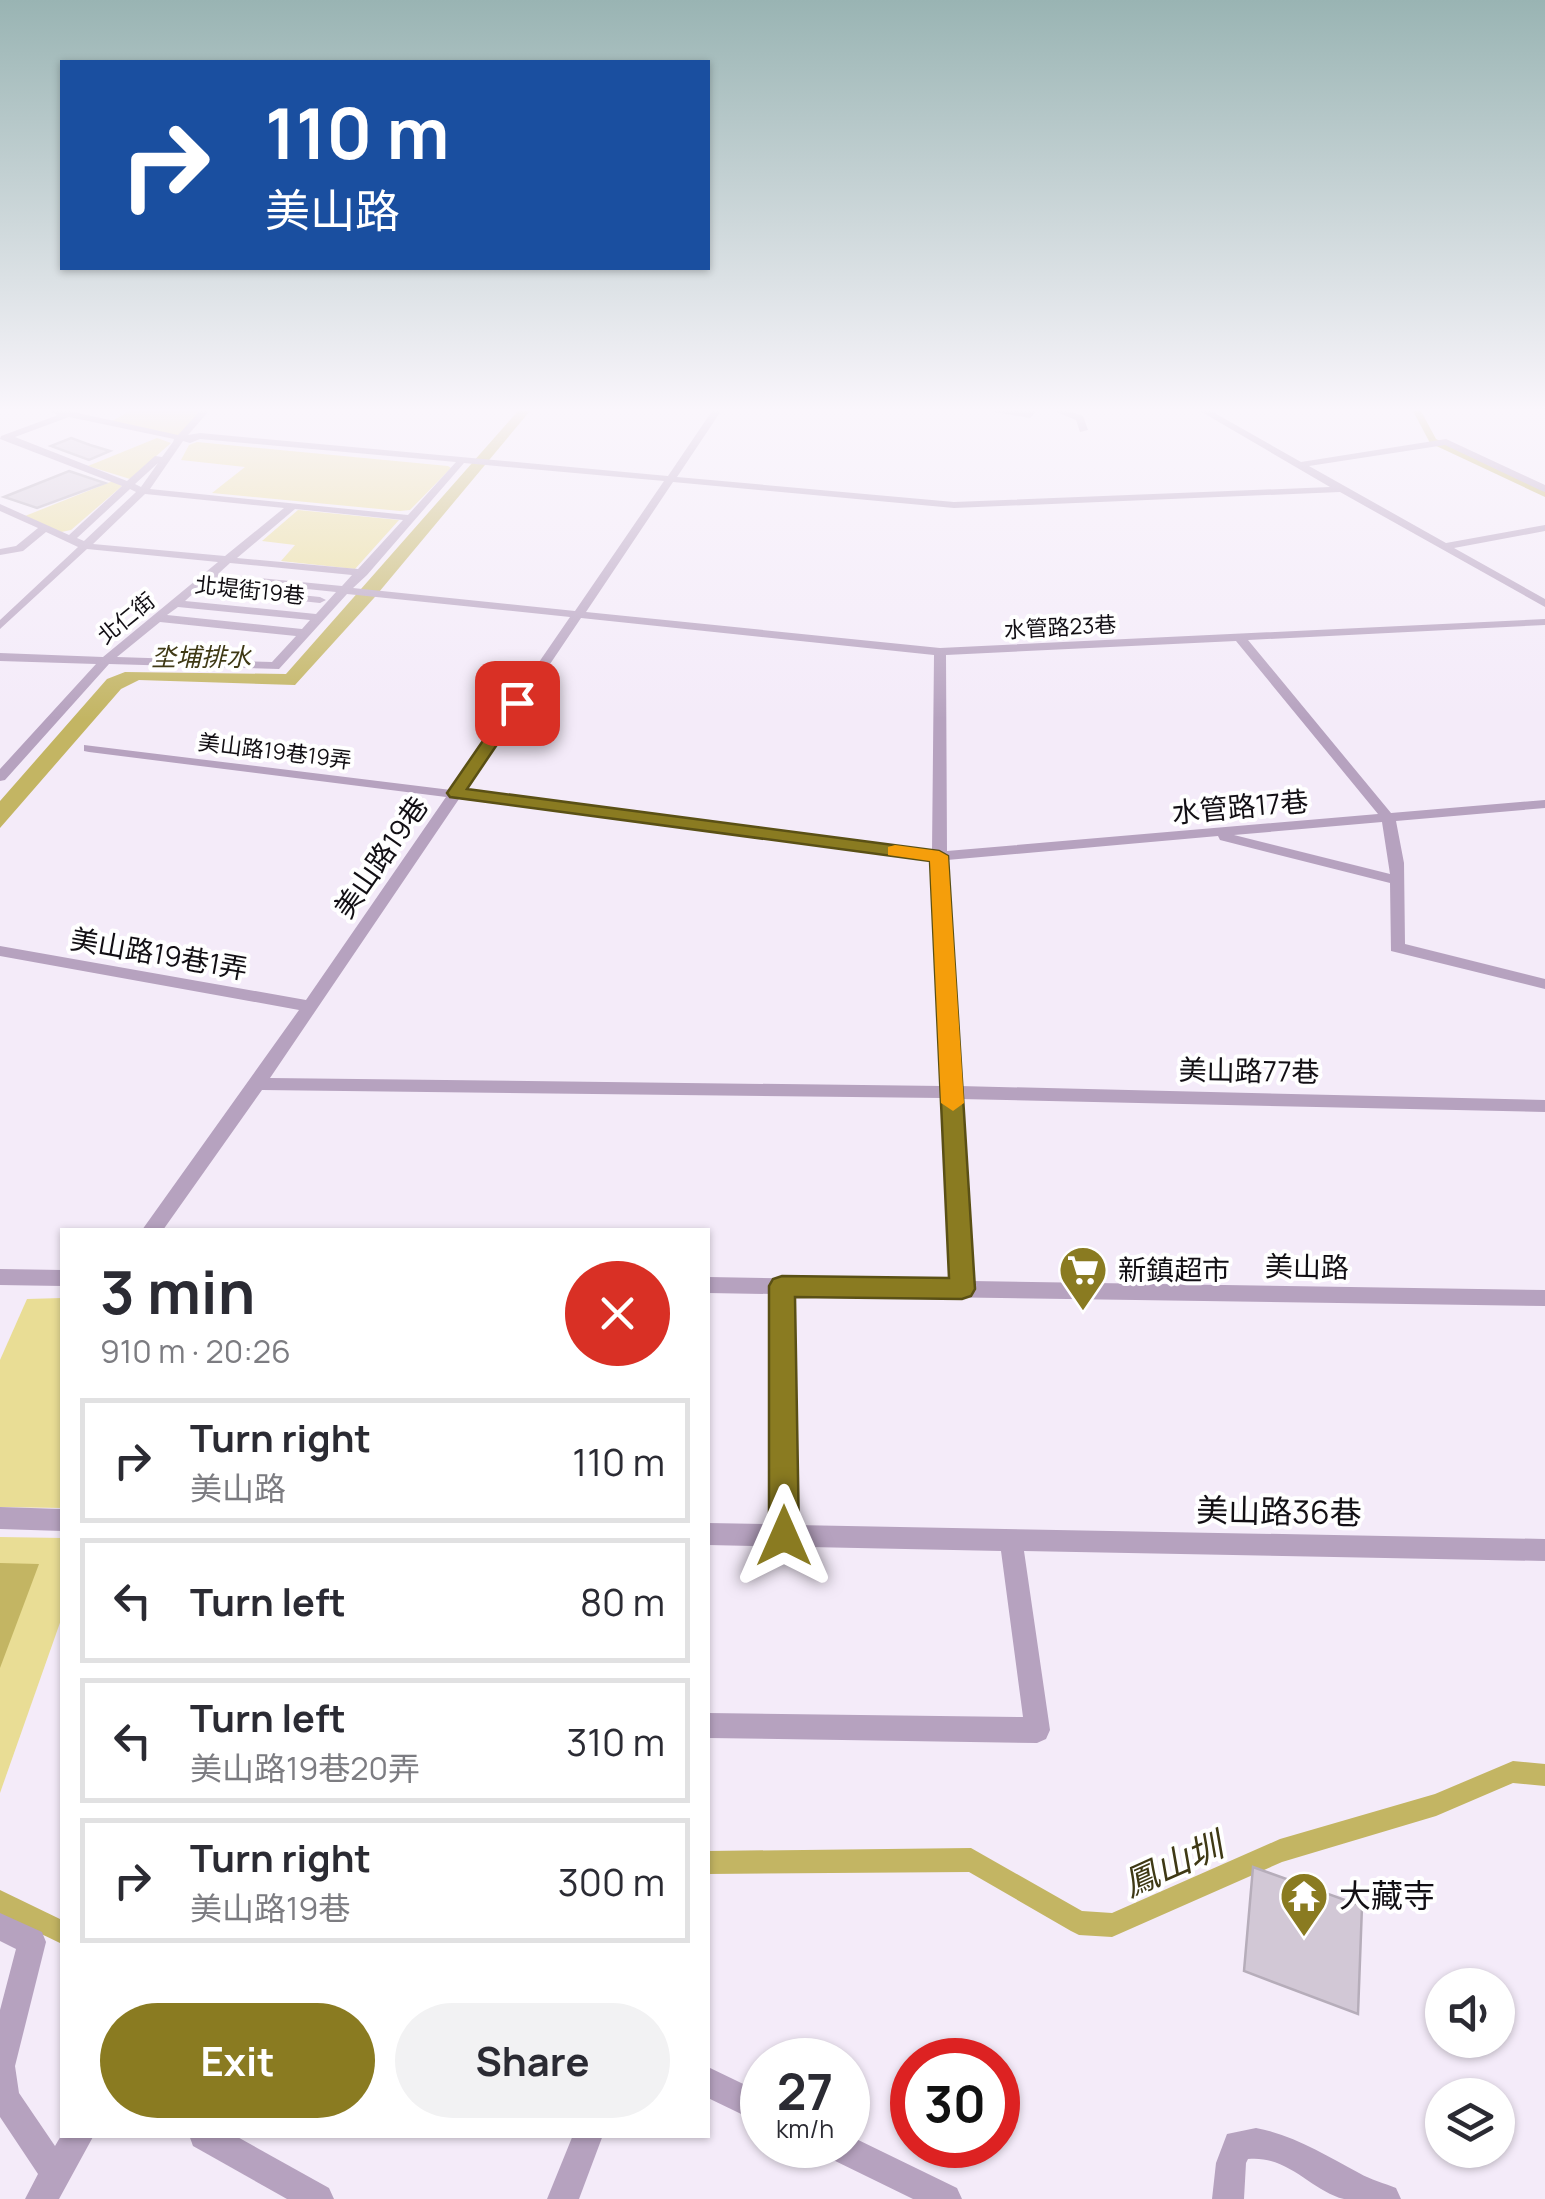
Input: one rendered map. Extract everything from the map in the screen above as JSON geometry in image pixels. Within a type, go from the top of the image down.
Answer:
[{"type":"street","points":[[14,514],[84,546],[362,572]]},
{"type":"street","points":[[70,539],[97,514]]},
{"type":"street","points":[[0,626],[119,514]]},
{"type":"street","name":"北仁街","points":[[3,770],[106,660],[284,514]]},
{"type":"street","points":[[369,514],[412,518]]},
{"type":"street","points":[[0,657],[276,666],[349,591],[416,514]]},
{"type":"street","name":"美山路19巷","points":[[153,1228],[257,1084],[646,514]]},
{"type":"street","points":[[1385,514],[1545,604]]},
{"type":"street","points":[[0,552],[18,548],[45,528]]},
{"type":"street","points":[[1444,547],[1545,528]]},
{"type":"street","name":"水管路23巷","points":[[210,576],[940,652],[1545,622]]},
{"type":"street","points":[[196,587],[335,602]]},
{"type":"street","name":"北堤街19巷","points":[[176,603],[320,618]]},
{"type":"street","points":[[158,618],[306,633]]},
{"type":"street","points":[[1240,638],[1388,818],[1398,881],[1397,947],[1545,984]]},
{"type":"street","points":[[940,652],[936,743],[939,856],[962,1289]]},
{"type":"street","name":"美山路19巷19弄","points":[[89,748],[939,856]]},
{"type":"street","name":"水管路17巷","points":[[939,856],[1545,804]]},
{"type":"street","points":[[1220,834],[1238,842],[1398,881]]},
{"type":"street","name":"美山路19巷1弄","points":[[0,951],[309,1006]]},
{"type":"street","name":"美山路77巷","points":[[257,1084],[952,1092],[1545,1106]]},
{"type":"street","points":[[0,1277],[60,1278]]},
{"type":"street","name":"美山路","points":[[710,1285],[1545,1298]]},
{"type":"street","points":[[782,1286],[784,1536]]},
{"type":"street","points":[[0,1518],[60,1520]]},
{"type":"street","name":"美山路36巷","points":[[710,1534],[1545,1550]]},
{"type":"street","points":[[710,1726],[1037,1730],[1011,1540]]},
{"type":"street","points":[[0,1927],[32,1942],[0,2066],[5,2098],[49,2187]]},
{"type":"street","points":[[710,2083],[740,2098]]},
{"type":"street","points":[[49,2187],[78,2138]]},
{"type":"street","points":[[209,2138],[318,2199]]},
{"type":"street","points":[[564,2199],[587,2138]]},
{"type":"street","points":[[1228,2199],[1231,2163],[1238,2146],[1251,2142],[1293,2155],[1385,2199]]},
{"type":"street","points":[[870,2162],[946,2199]]},
{"type":"shaded area","points":[[90,514],[71,530],[61,532],[25,516]]},
{"type":"shaded area","points":[[294,514],[399,520],[355,569],[281,561],[295,545],[262,541]]},
{"type":"shaded area","points":[[427,514],[444,514],[295,685],[139,680],[121,689],[0,828],[0,801],[107,679],[125,672],[286,674]]},
{"type":"shaded area","points":[[60,1298],[60,1508],[0,1507],[0,1360],[27,1299]]},
{"type":"shaded area","points":[[0,1537],[60,1538],[60,1623],[0,1793]]},
{"type":"shaded area","points":[[0,1563],[39,1564],[0,1668]]},
{"type":"building","name":"大藏寺","points":[[1253,1867],[1362,1906],[1358,2014],[1244,1971]]},
{"type":"waterway","name":"鳳山圳","points":[[710,1863],[971,1860],[1079,1923],[1112,1925],[1280,1851],[1436,1805],[1513,1772],[1545,1775]]},
{"type":"waterway","name":"鳳山圳","points":[[0,1902],[60,1931]]},
{"type":"slow traffic","points":[[895,851],[939,856],[953,1103]]},
{"type":"place","name":"新鎮超市","points":[[1083,1312]]},
{"type":"place","name":"大藏寺","points":[[1304,1938]]},
{"type":"route","points":[[517,703],[456,793],[939,856],[962,1289],[782,1286],[784,1536]]},
{"type":"water label","name":"坔埔排水","points":[[201,657]]}]
